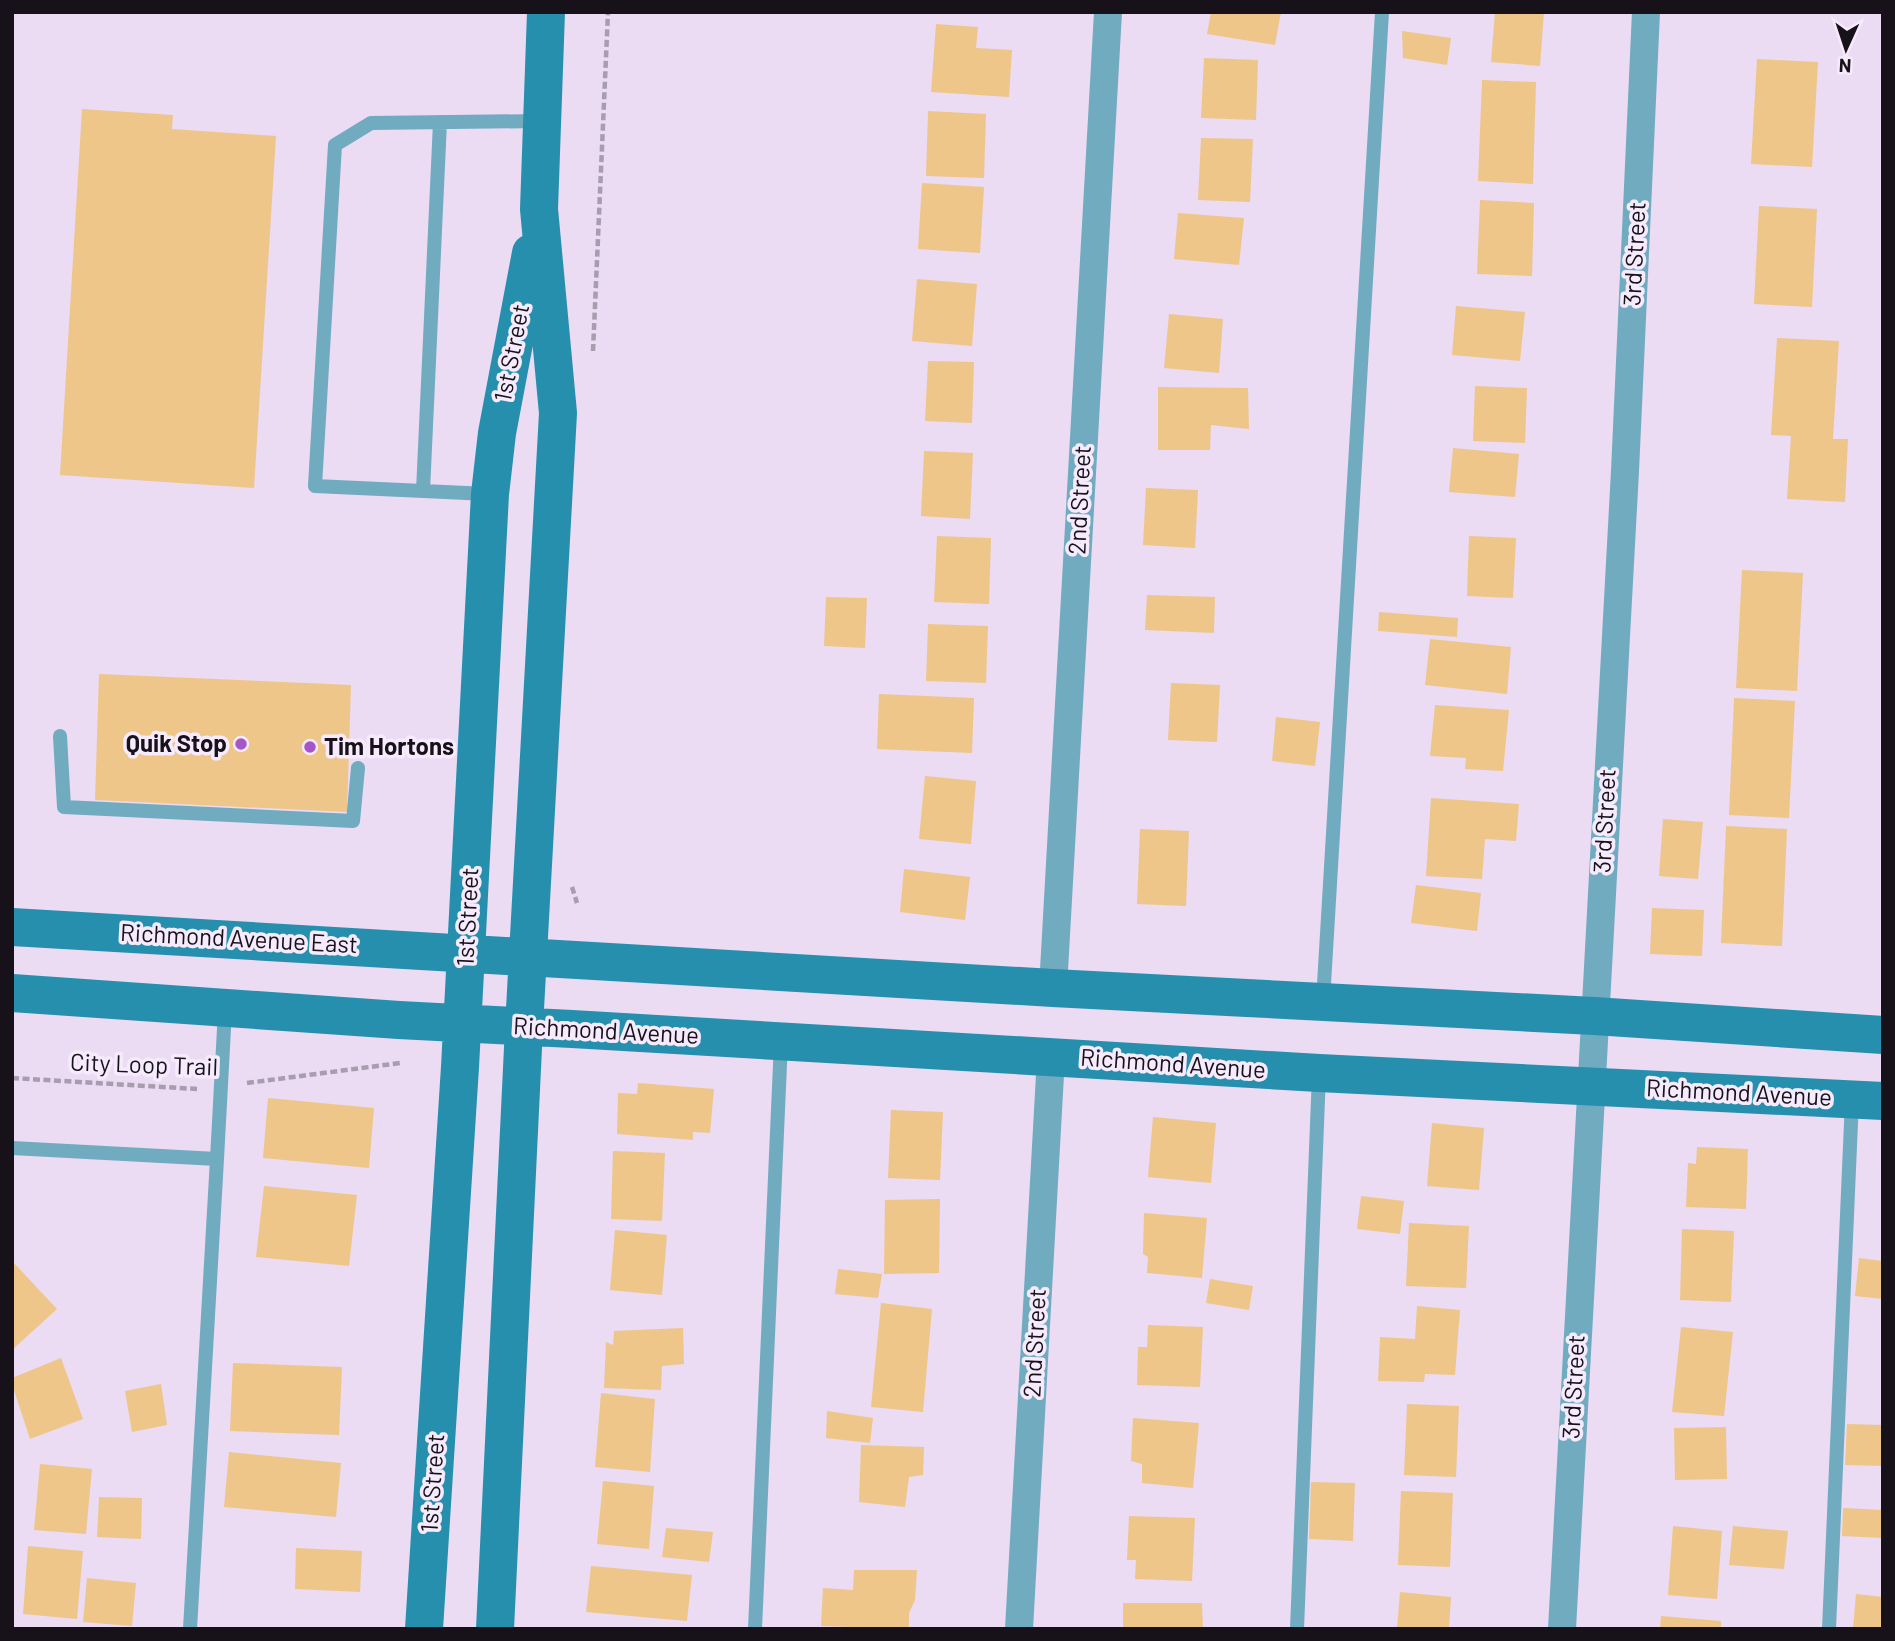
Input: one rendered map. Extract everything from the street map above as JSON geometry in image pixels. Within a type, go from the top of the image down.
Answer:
[{"type":"main road","name":"1st Street","points":[[495,1629],[524,1027],[558,412],[539,209],[546,12]]},
{"type":"main road","name":"1st Street","points":[[424,1629],[463,1024],[490,494],[497,433],[539,209]]},
{"type":"main road","name":"Richmond Avenue East","points":[[12,927],[466,953]]},
{"type":"main road","points":[[466,953],[1053,988],[1594,1016],[1883,1035]]},
{"type":"main road","points":[[12,993],[463,1024]]},
{"type":"main road","name":"Richmond Avenue","points":[[463,1024],[1319,1073],[1868,1100]]},
{"type":"street","name":"2nd Street","points":[[1053,988],[1108,12]]},
{"type":"street","name":"3rd Street","points":[[1562,1629],[1624,485],[1646,12]]},
{"type":"street","name":"2nd Street","points":[[1019,1629],[1051,1057]]},
{"type":"lane","points":[[1323,1002],[1382,12]]},
{"type":"lane","points":[[490,494],[315,486],[335,145],[371,123],[541,121]]},
{"type":"lane","points":[[423,491],[440,122]]},
{"type":"lane","points":[[60,736],[64,807],[354,821],[358,768]]},
{"type":"lane","points":[[190,1629],[225,1008]]},
{"type":"lane","points":[[755,1629],[781,1041]]},
{"type":"lane","points":[[1297,1629],[1319,1073]]},
{"type":"lane","points":[[1829,1629],[1868,1100]]},
{"type":"lane","points":[[12,1148],[217,1159]]},
{"type":"path","name":"City Loop Trail","points":[[12,1078],[198,1089],[400,1063]]},
{"type":"building","points":[[1211,12],[1281,12],[1275,45],[1207,34]]},
{"type":"building","points":[[1495,12],[1544,12],[1540,66],[1491,62]]},
{"type":"building","points":[[936,24],[978,27],[976,48],[1012,50],[1009,97],[931,92]]},
{"type":"building","points":[[1402,31],[1451,38],[1447,65],[1403,58]]},
{"type":"building","points":[[1204,58],[1258,60],[1256,120],[1201,118]]},
{"type":"building","points":[[1757,59],[1818,62],[1812,167],[1751,164]]},
{"type":"building","points":[[1482,80],[1536,82],[1533,184],[1478,181]]},
{"type":"building","points":[[82,109],[173,115],[172,129],[276,136],[254,488],[60,475]]},
{"type":"building","points":[[928,111],[986,114],[984,178],[926,176]]},
{"type":"building","points":[[1201,138],[1253,139],[1250,202],[1198,200]]},
{"type":"building","points":[[922,183],[984,187],[980,253],[918,249]]},
{"type":"building","points":[[1480,200],[1534,203],[1532,276],[1477,274]]},
{"type":"building","points":[[1759,206],[1817,209],[1812,307],[1754,304]]},
{"type":"building","points":[[1178,213],[1244,218],[1239,265],[1174,259]]},
{"type":"building","points":[[917,279],[977,284],[972,346],[912,341]]},
{"type":"building","points":[[1456,306],[1525,312],[1520,361],[1452,355]]},
{"type":"building","points":[[1169,314],[1223,319],[1219,373],[1164,368]]},
{"type":"building","points":[[1777,338],[1839,341],[1833,439],[1848,439],[1845,502],[1787,499],[1791,436],[1771,435]]},
{"type":"building","points":[[928,361],[974,362],[972,423],[925,421]]},
{"type":"building","points":[[1475,386],[1527,388],[1525,443],[1473,441]]},
{"type":"building","points":[[1158,387],[1248,388],[1249,429],[1211,425],[1210,450],[1158,450]]},
{"type":"building","points":[[1453,448],[1519,454],[1515,497],[1449,492]]},
{"type":"building","points":[[924,451],[973,453],[970,519],[921,516]]},
{"type":"building","points":[[1146,488],[1198,490],[1195,548],[1143,545]]},
{"type":"building","points":[[937,536],[991,538],[989,604],[934,602]]},
{"type":"building","points":[[1469,536],[1516,538],[1513,598],[1467,596]]},
{"type":"building","points":[[1742,570],[1803,573],[1797,691],[1736,688]]},
{"type":"building","points":[[1147,595],[1215,597],[1214,633],[1145,630]]},
{"type":"building","points":[[826,597],[867,598],[865,648],[824,646]]},
{"type":"building","points":[[1379,612],[1458,618],[1457,637],[1378,631]]},
{"type":"building","points":[[928,624],[988,626],[986,683],[926,681]]},
{"type":"building","points":[[1430,639],[1511,647],[1507,694],[1425,685]]},
{"type":"building","points":[[99,674],[351,685],[347,812],[95,800]]},
{"type":"building","points":[[1171,683],[1220,685],[1217,742],[1168,740]]},
{"type":"building","points":[[879,694],[974,698],[972,753],[877,749]]},
{"type":"building","points":[[1734,698],[1795,701],[1789,818],[1729,815]]},
{"type":"building","points":[[1435,705],[1509,710],[1503,771],[1465,769],[1466,758],[1430,756]]},
{"type":"building","points":[[1276,717],[1320,722],[1315,766],[1272,761]]},
{"type":"building","points":[[925,776],[976,781],[971,844],[919,839]]},
{"type":"building","points":[[1431,798],[1519,804],[1516,841],[1485,839],[1482,879],[1426,876]]},
{"type":"building","points":[[1663,819],[1703,822],[1698,879],[1659,876]]},
{"type":"building","points":[[1726,826],[1787,829],[1782,946],[1721,943]]},
{"type":"building","points":[[1140,829],[1189,831],[1186,906],[1137,904]]},
{"type":"building","points":[[904,869],[970,877],[965,920],[900,912]]},
{"type":"building","points":[[1416,885],[1481,893],[1477,931],[1411,923]]},
{"type":"building","points":[[1652,908],[1704,910],[1702,956],[1650,954]]},
{"type":"building","points":[[638,1083],[714,1089],[710,1133],[693,1132],[693,1140],[617,1134],[618,1093],[637,1094]]},
{"type":"building","points":[[268,1098],[374,1108],[369,1168],[263,1158]]},
{"type":"building","points":[[891,1110],[943,1112],[940,1180],[888,1178]]},
{"type":"building","points":[[1153,1117],[1216,1123],[1211,1183],[1148,1177]]},
{"type":"building","points":[[1432,1123],[1484,1128],[1479,1190],[1427,1186]]},
{"type":"building","points":[[1697,1147],[1748,1149],[1746,1209],[1686,1207],[1688,1163],[1696,1164]]},
{"type":"building","points":[[613,1151],[665,1153],[662,1221],[611,1219]]},
{"type":"building","points":[[264,1186],[357,1195],[349,1266],[256,1257]]},
{"type":"building","points":[[1361,1196],[1404,1201],[1400,1234],[1357,1229]]},
{"type":"building","points":[[940,1199],[939,1273],[884,1274],[885,1200]]},
{"type":"building","points":[[1144,1213],[1207,1218],[1202,1278],[1147,1273],[1148,1257],[1143,1254]]},
{"type":"building","points":[[1409,1223],[1469,1226],[1466,1288],[1406,1286]]},
{"type":"building","points":[[1682,1229],[1734,1231],[1731,1302],[1680,1300]]},
{"type":"building","points":[[615,1230],[667,1235],[662,1295],[610,1290]]},
{"type":"building","points":[[1859,1258],[1883,1261],[1883,1299],[1855,1296]]},
{"type":"building","points":[[12,1261],[57,1309],[12,1350]]},
{"type":"building","points":[[838,1269],[882,1274],[878,1298],[835,1294]]},
{"type":"building","points":[[1210,1279],[1253,1286],[1249,1310],[1206,1303]]},
{"type":"building","points":[[881,1303],[932,1309],[923,1412],[871,1407]]},
{"type":"building","points":[[1417,1306],[1460,1310],[1455,1375],[1425,1374],[1424,1382],[1378,1381],[1380,1337],[1415,1339]]},
{"type":"building","points":[[1148,1325],[1203,1327],[1200,1387],[1137,1385],[1138,1347],[1147,1347]]},
{"type":"building","points":[[1681,1327],[1733,1332],[1724,1416],[1672,1412]]},
{"type":"building","points":[[683,1328],[684,1364],[662,1366],[661,1390],[604,1388],[606,1342],[613,1345],[614,1331]]},
{"type":"building","points":[[61,1358],[83,1419],[30,1439],[12,1378]]},
{"type":"building","points":[[233,1363],[342,1367],[339,1435],[230,1431]]},
{"type":"building","points":[[161,1384],[167,1425],[132,1432],[125,1391]]},
{"type":"building","points":[[601,1393],[655,1399],[650,1472],[595,1467]]},
{"type":"building","points":[[1407,1404],[1459,1406],[1456,1477],[1404,1475]]},
{"type":"building","points":[[827,1411],[873,1418],[870,1443],[826,1438]]},
{"type":"building","points":[[1133,1418],[1199,1423],[1193,1488],[1142,1483],[1142,1464],[1131,1461]]},
{"type":"building","points":[[1847,1424],[1883,1425],[1883,1466],[1845,1465]]},
{"type":"building","points":[[1726,1427],[1727,1479],[1675,1480],[1674,1428]]},
{"type":"building","points":[[861,1445],[924,1447],[923,1475],[909,1477],[905,1507],[859,1502]]},
{"type":"building","points":[[229,1452],[341,1463],[336,1517],[224,1507]]},
{"type":"building","points":[[40,1464],[92,1469],[86,1534],[34,1530]]},
{"type":"building","points":[[603,1481],[654,1486],[649,1549],[597,1544]]},
{"type":"building","points":[[1311,1482],[1355,1483],[1353,1541],[1309,1539]]},
{"type":"building","points":[[1401,1491],[1453,1493],[1450,1567],[1398,1565]]},
{"type":"building","points":[[99,1497],[142,1498],[141,1539],[97,1537]]},
{"type":"building","points":[[1843,1508],[1883,1510],[1883,1538],[1842,1536]]},
{"type":"building","points":[[1129,1516],[1195,1518],[1192,1581],[1135,1579],[1136,1560],[1127,1560]]},
{"type":"building","points":[[1673,1526],[1722,1531],[1717,1599],[1668,1595]]},
{"type":"building","points":[[1733,1526],[1788,1531],[1784,1569],[1729,1565]]},
{"type":"building","points":[[666,1528],[713,1532],[709,1562],[662,1557]]},
{"type":"building","points":[[28,1546],[83,1551],[77,1619],[23,1614]]},
{"type":"building","points":[[296,1548],[362,1551],[360,1592],[295,1589]]},
{"type":"building","points":[[591,1566],[692,1575],[687,1621],[586,1612]]},
{"type":"building","points":[[854,1570],[917,1570],[915,1600],[909,1613],[909,1629],[821,1626],[823,1588],[853,1590]]},
{"type":"building","points":[[87,1578],[136,1583],[132,1626],[83,1622]]},
{"type":"building","points":[[1400,1592],[1451,1597],[1449,1629],[1397,1629]]},
{"type":"building","points":[[1856,1594],[1883,1597],[1883,1629],[1853,1629]]},
{"type":"building","points":[[1123,1603],[1202,1603],[1203,1629],[1123,1629]]},
{"type":"building","points":[[1661,1616],[1721,1621],[1721,1629],[1660,1629]]},
{"type":"place","name":"Quik Stop","points":[[241,744]]},
{"type":"place","name":"Tim Hortons","points":[[310,747]]}]
